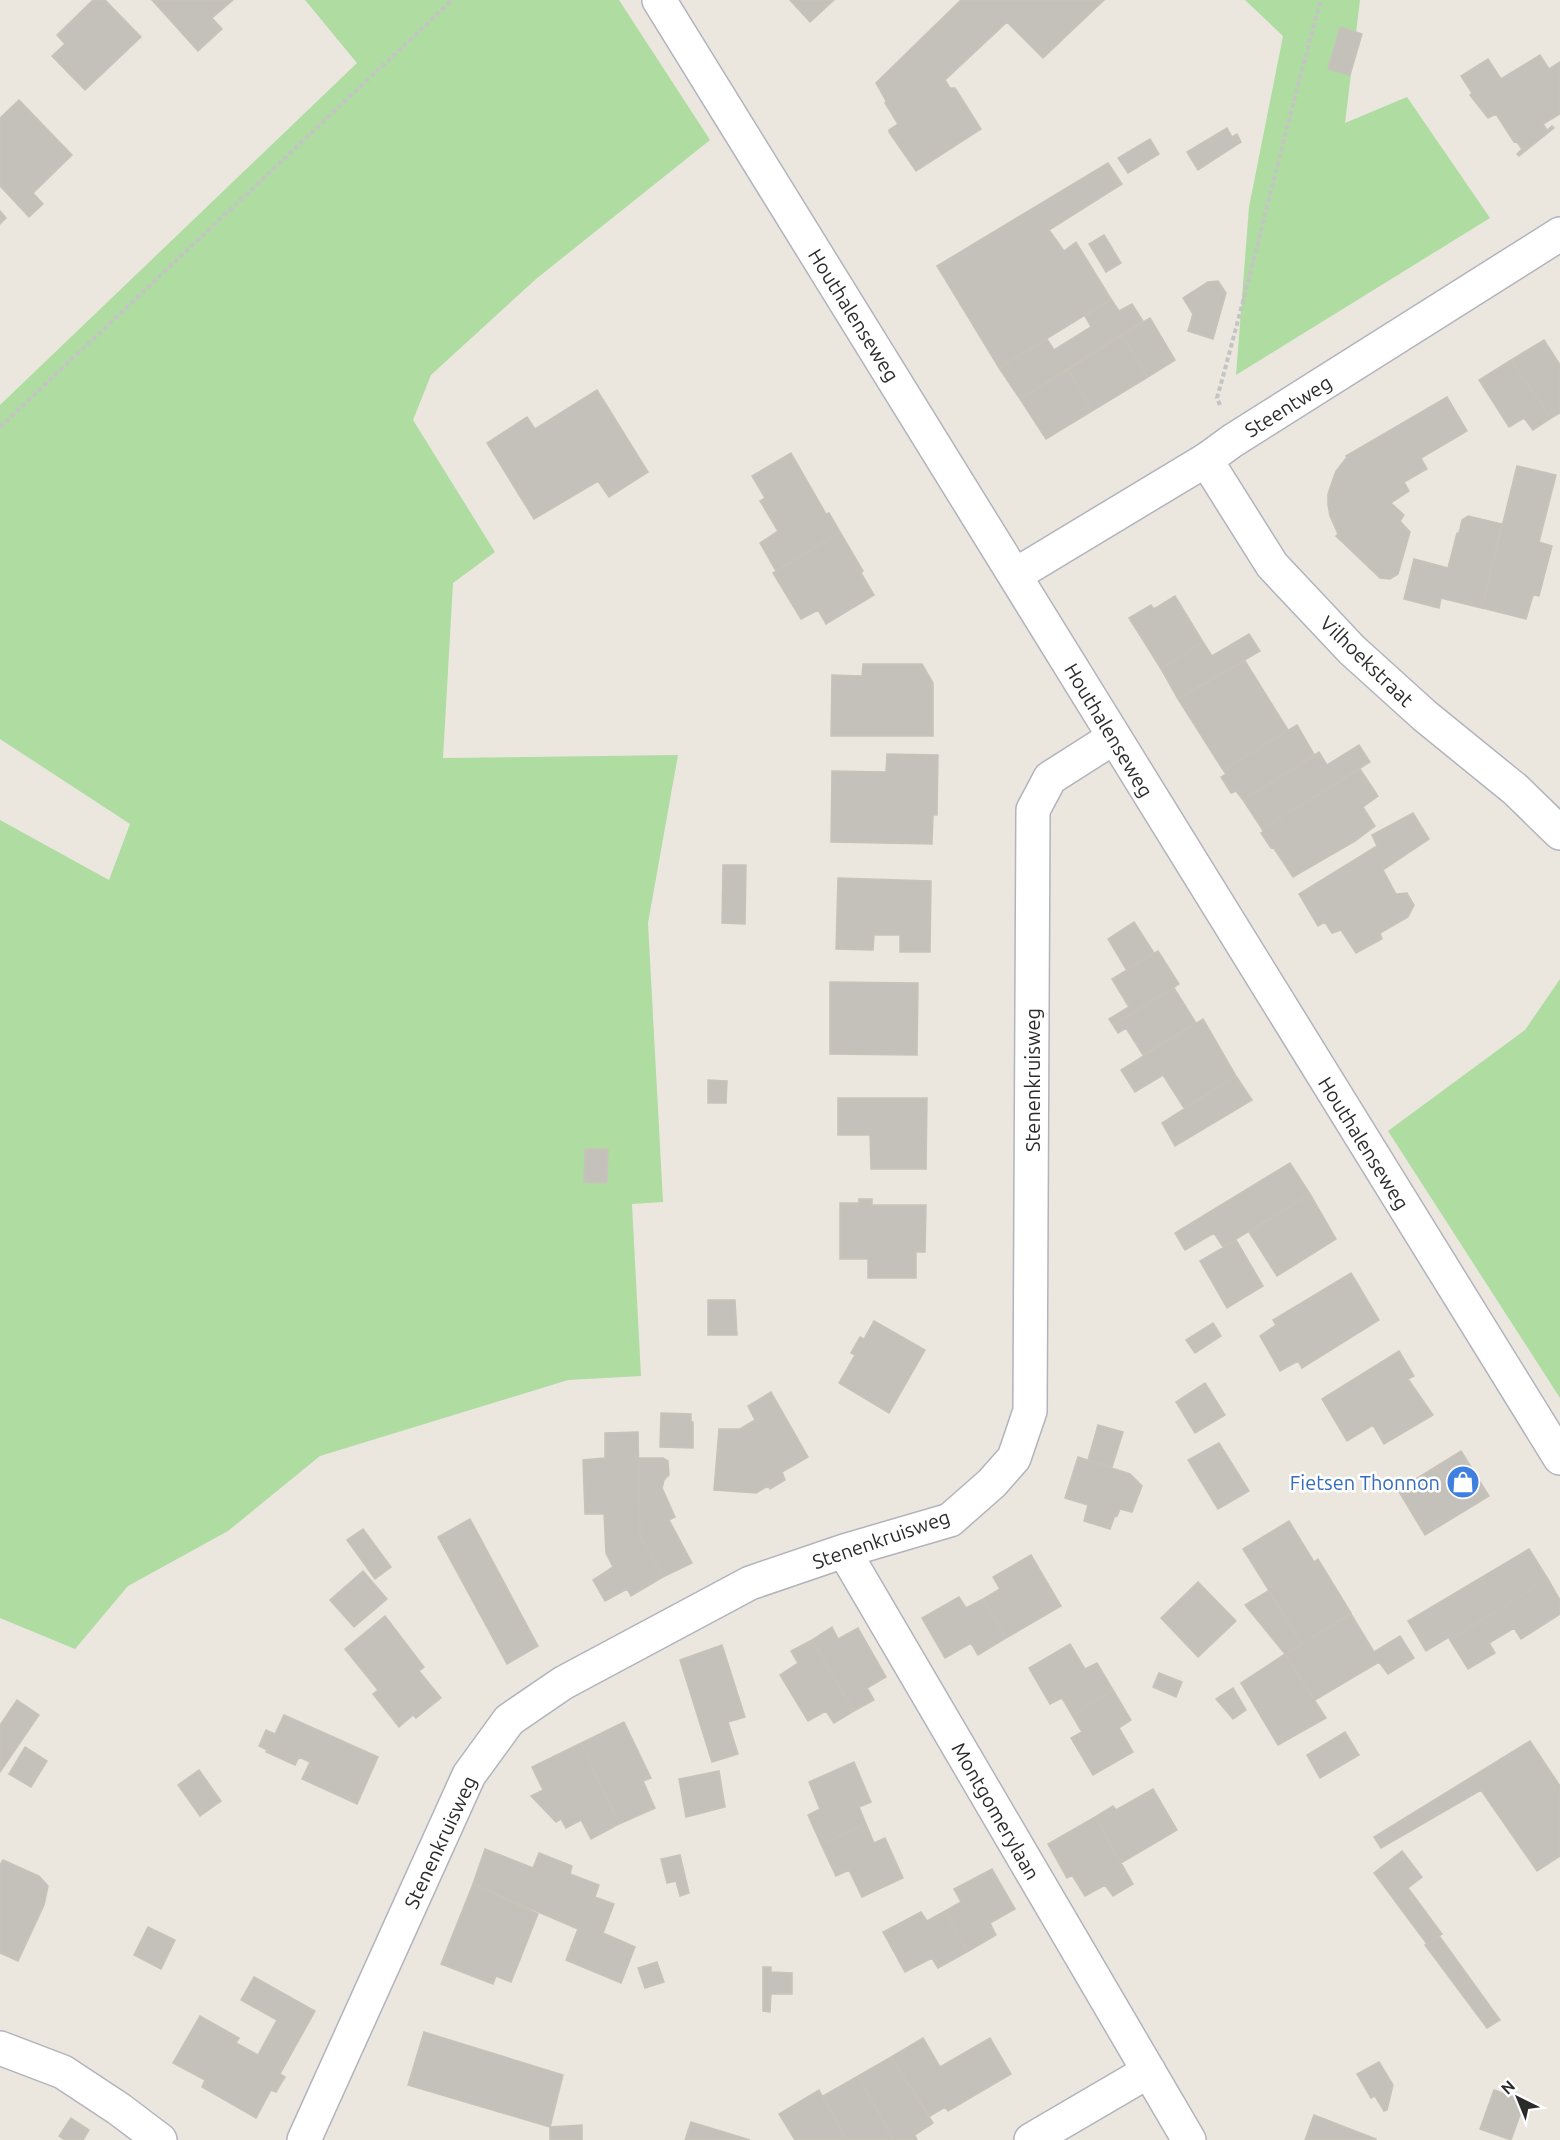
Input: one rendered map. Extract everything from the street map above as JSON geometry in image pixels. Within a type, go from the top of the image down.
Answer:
[{"type":"street","name":"Houthalenseweg","points":[[659,0],[1560,1458]]},
{"type":"street","name":"Steentweg","points":[[1015,575],[1206,460],[1232,441],[1560,234]]},
{"type":"street","name":"Vilhoekstraat","points":[[1206,460],[1272,566],[1352,650],[1425,716],[1516,790],[1560,833]]},
{"type":"street","name":"Stenenkruisweg","points":[[304,2140],[469,1775],[509,1720],[563,1683],[750,1583],[844,1551],[950,1520],[992,1484],[1014,1458],[1030,1411],[1033,810],[1050,778],[1113,738]]},
{"type":"street","name":"Montgomerylaan","points":[[844,1551],[1189,2140]]},
{"type":"street","points":[[0,2048],[63,2072],[119,2109],[160,2140]]},
{"type":"street","points":[[1030,2140],[1149,2071]]},
{"type":"path","points":[[0,426],[452,0]]},
{"type":"path","points":[[1232,441],[1217,398],[1293,100],[1321,0]]},
{"type":"green space","points":[[305,0],[619,0],[710,140],[536,279],[431,375],[413,420],[495,552],[453,583],[443,758],[678,755],[648,923],[663,1202],[632,1204],[641,1376],[568,1380],[320,1456],[228,1531],[128,1586],[75,1649],[0,1618],[0,820],[109,880],[130,824],[0,739],[0,405],[357,63]]},
{"type":"green space","points":[[1245,0],[1360,0],[1345,123],[1407,97],[1490,218],[1236,375],[1249,207],[1283,36]]},
{"type":"green space","points":[[1560,979],[1560,1398],[1388,1131],[1525,1030]]},
{"type":"building","points":[[93,0],[105,0],[141,37],[85,90],[52,56],[65,44],[57,35]]},
{"type":"building","points":[[152,0],[233,0],[212,18],[222,29],[198,51]]},
{"type":"building","points":[[790,0],[834,0],[810,22]]},
{"type":"building","points":[[961,0],[1104,0],[1043,58],[1007,22],[945,80],[950,88],[955,88],[981,129],[916,171],[889,132],[898,124],[876,83]]},
{"type":"building","points":[[1340,27],[1362,34],[1350,75],[1328,69]]},
{"type":"building","points":[[1540,55],[1549,69],[1560,62],[1560,114],[1543,124],[1547,130],[1552,126],[1554,128],[1519,156],[1517,154],[1522,149],[1516,141],[1514,142],[1496,114],[1488,118],[1470,95],[1472,93],[1461,76],[1488,59],[1501,79]]},
{"type":"building","points":[[19,100],[72,155],[33,193],[43,204],[29,217],[0,186],[0,118]]},
{"type":"building","points":[[1227,128],[1232,137],[1237,134],[1241,142],[1198,170],[1187,152]]},
{"type":"building","points":[[1150,139],[1159,154],[1128,173],[1118,158]]},
{"type":"building","points":[[1108,163],[1122,184],[1049,230],[1064,251],[1076,242],[1111,299],[999,368],[937,266]]},
{"type":"building","points":[[0,211],[6,218],[0,224]]},
{"type":"building","points":[[1104,235],[1121,263],[1106,272],[1089,244]]},
{"type":"building","points":[[1218,281],[1226,293],[1213,339],[1188,331],[1193,314],[1183,298],[1208,282]]},
{"type":"building","points":[[1111,299],[1119,311],[1132,304],[1143,321],[1020,399],[999,368],[1047,339],[1054,350],[1091,327],[1085,316]]},
{"type":"building","points":[[1150,318],[1175,360],[1148,377],[1122,335]]},
{"type":"building","points":[[1122,335],[1148,377],[1092,411],[1068,370]]},
{"type":"building","points":[[1544,340],[1560,365],[1560,413],[1551,418],[1511,360]]},
{"type":"building","points":[[1511,360],[1551,418],[1533,430],[1524,418],[1509,427],[1479,380]]},
{"type":"building","points":[[1068,370],[1092,411],[1046,439],[1020,399]]},
{"type":"building","points":[[597,390],[648,472],[609,497],[598,481],[534,519],[487,443],[527,417],[535,429]]},
{"type":"building","points":[[1447,397],[1467,431],[1421,458],[1427,469],[1404,482],[1409,491],[1391,503],[1404,515],[1400,521],[1410,532],[1398,574],[1390,579],[1380,578],[1336,536],[1338,534],[1330,516],[1328,494],[1336,471],[1346,456]]},
{"type":"building","points":[[791,453],[826,514],[829,513],[840,532],[776,571],[760,543],[778,531],[760,501],[765,498],[752,476]]},
{"type":"building","points":[[1517,466],[1556,475],[1539,542],[1552,546],[1539,596],[1533,595],[1526,619],[1482,608]]},
{"type":"building","points":[[1468,516],[1502,524],[1482,608],[1441,598],[1439,608],[1404,599],[1414,559],[1448,568],[1462,520]]},
{"type":"building","points":[[840,532],[874,595],[826,624],[818,610],[801,619],[773,573]]},
{"type":"building","points":[[1175,596],[1203,642],[1161,669],[1129,618],[1151,605],[1154,609]]},
{"type":"building","points":[[1249,634],[1260,651],[1178,699],[1161,669],[1203,642],[1212,656]]},
{"type":"building","points":[[1245,661],[1288,730],[1223,770],[1178,699]]},
{"type":"building","points":[[863,664],[922,664],[933,683],[933,736],[831,736],[832,675],[862,676]]},
{"type":"building","points":[[1297,725],[1315,756],[1243,800],[1236,791],[1231,793],[1221,777],[1226,774],[1223,770]]},
{"type":"building","points":[[1359,745],[1370,762],[1262,829],[1243,800],[1319,752],[1327,765]]},
{"type":"building","points":[[887,754],[938,755],[937,815],[933,815],[932,844],[831,842],[832,771],[886,772]]},
{"type":"building","points":[[1360,769],[1378,796],[1363,807],[1375,826],[1355,841],[1293,877],[1261,833],[1262,829]]},
{"type":"building","points":[[1413,813],[1429,839],[1383,870],[1396,894],[1407,893],[1414,905],[1408,917],[1380,933],[1382,939],[1356,953],[1341,930],[1332,933],[1325,922],[1318,926],[1299,894],[1377,846],[1372,835]]},
{"type":"building","points":[[723,865],[746,865],[745,924],[722,923]]},
{"type":"building","points":[[838,878],[931,881],[930,952],[900,952],[900,935],[874,935],[873,950],[836,949]]},
{"type":"building","points":[[1134,922],[1154,953],[1126,969],[1108,939]]},
{"type":"building","points":[[1158,951],[1179,984],[1113,1025],[1109,1019],[1129,1007],[1112,979]]},
{"type":"building","points":[[830,982],[918,983],[917,1055],[830,1054]]},
{"type":"building","points":[[1174,988],[1196,1023],[1143,1055],[1126,1028],[1118,1033],[1113,1025]]},
{"type":"building","points":[[1203,1019],[1236,1076],[1184,1108],[1163,1075],[1135,1092],[1121,1070]]},
{"type":"building","points":[[1236,1076],[1252,1100],[1175,1146],[1162,1123]]},
{"type":"building","points":[[708,1080],[727,1081],[726,1103],[708,1103]]},
{"type":"building","points":[[838,1098],[927,1098],[926,1169],[871,1169],[870,1135],[838,1135]]},
{"type":"building","points":[[585,1149],[608,1149],[607,1183],[584,1182]]},
{"type":"building","points":[[1290,1163],[1310,1194],[1223,1247],[1214,1233],[1185,1250],[1175,1233]]},
{"type":"building","points":[[1310,1194],[1336,1239],[1277,1276],[1249,1232]]},
{"type":"building","points":[[859,1199],[872,1199],[872,1205],[926,1205],[925,1252],[916,1252],[916,1278],[868,1278],[868,1259],[840,1259],[840,1203],[859,1203]]},
{"type":"building","points":[[1236,1240],[1263,1286],[1227,1308],[1200,1261]]},
{"type":"building","points":[[1351,1273],[1379,1320],[1302,1368],[1298,1361],[1280,1371],[1260,1336],[1276,1325],[1273,1320]]},
{"type":"building","points":[[708,1300],[735,1300],[737,1335],[708,1335]]},
{"type":"building","points":[[874,1321],[925,1350],[889,1413],[839,1383],[855,1355],[851,1353],[860,1337],[864,1339]]},
{"type":"building","points":[[1213,1323],[1221,1336],[1195,1353],[1186,1340]]},
{"type":"building","points":[[1399,1351],[1414,1376],[1408,1379],[1433,1415],[1384,1444],[1373,1425],[1347,1441],[1322,1399]]},
{"type":"building","points":[[1205,1383],[1225,1415],[1195,1433],[1176,1402]]},
{"type":"building","points":[[771,1392],[808,1457],[782,1472],[785,1480],[770,1489],[768,1486],[756,1493],[714,1490],[719,1429],[740,1429],[755,1420],[748,1406]]},
{"type":"building","points":[[661,1413],[691,1414],[693,1448],[660,1447]]},
{"type":"building","points":[[1098,1425],[1123,1432],[1112,1467],[1088,1460]]},
{"type":"building","points":[[638,1432],[640,1535],[663,1577],[631,1596],[627,1589],[605,1601],[593,1580],[613,1567],[606,1553],[604,1514],[585,1514],[583,1460],[605,1458],[605,1433]]},
{"type":"building","points":[[1219,1443],[1249,1491],[1218,1509],[1188,1460]]},
{"type":"building","points":[[1461,1451],[1489,1496],[1425,1535],[1398,1490]]},
{"type":"building","points":[[1078,1457],[1130,1474],[1142,1486],[1132,1512],[1120,1509],[1110,1529],[1084,1521],[1088,1505],[1065,1498]]},
{"type":"building","points":[[639,1458],[663,1458],[668,1461],[669,1475],[664,1480],[662,1488],[675,1517],[669,1520],[692,1563],[663,1577],[640,1535]]},
{"type":"building","points":[[470,1519],[538,1646],[507,1664],[438,1537]]},
{"type":"building","points":[[1289,1521],[1314,1562],[1318,1559],[1351,1613],[1302,1644],[1243,1549]]},
{"type":"building","points":[[363,1529],[391,1567],[375,1579],[347,1540]]},
{"type":"building","points":[[1529,1549],[1548,1579],[1450,1640],[1449,1637],[1426,1651],[1408,1621]]},
{"type":"building","points":[[1031,1555],[1061,1606],[1006,1638],[983,1599],[1000,1589],[993,1577]]},
{"type":"building","points":[[363,1571],[387,1599],[354,1627],[330,1600]]},
{"type":"building","points":[[1548,1579],[1560,1600],[1560,1614],[1521,1639],[1514,1628],[1489,1643],[1495,1653],[1468,1669],[1450,1640]]},
{"type":"building","points":[[1198,1582],[1236,1621],[1198,1657],[1161,1618]]},
{"type":"building","points":[[1268,1591],[1302,1644],[1285,1654],[1245,1605]]},
{"type":"building","points":[[959,1597],[966,1608],[983,1599],[1006,1638],[978,1655],[971,1643],[945,1658],[922,1618]]},
{"type":"building","points":[[1351,1614],[1374,1652],[1400,1636],[1414,1658],[1388,1674],[1379,1662],[1315,1700],[1285,1654]]},
{"type":"building","points":[[385,1616],[424,1667],[419,1671],[441,1698],[416,1718],[413,1715],[399,1727],[373,1694],[378,1690],[345,1649]]},
{"type":"building","points":[[832,1627],[838,1639],[858,1628],[886,1677],[867,1688],[874,1700],[854,1711],[812,1640]]},
{"type":"building","points":[[812,1640],[854,1711],[834,1723],[826,1711],[808,1721],[780,1675],[798,1663],[791,1651]]},
{"type":"building","points":[[1070,1644],[1085,1669],[1097,1663],[1113,1690],[1072,1715],[1062,1698],[1050,1704],[1029,1668]]},
{"type":"building","points":[[722,1645],[745,1717],[728,1722],[738,1754],[712,1762],[680,1660]]},
{"type":"building","points":[[1285,1654],[1326,1718],[1278,1745],[1241,1683]]},
{"type":"building","points":[[1159,1673],[1182,1682],[1176,1697],[1153,1687]]},
{"type":"building","points":[[1233,1688],[1246,1710],[1233,1719],[1216,1699]]},
{"type":"building","points":[[1113,1690],[1131,1720],[1119,1728],[1133,1752],[1093,1775],[1071,1738],[1082,1732],[1072,1715]]},
{"type":"building","points":[[17,1700],[39,1715],[0,1772],[0,1725]]},
{"type":"building","points":[[284,1715],[378,1757],[357,1804],[302,1779],[310,1762],[299,1757],[295,1765],[266,1752],[267,1750],[259,1746],[266,1730],[275,1734]]},
{"type":"building","points":[[624,1722],[651,1778],[643,1781],[655,1808],[619,1824],[581,1743]]},
{"type":"building","points":[[1345,1732],[1359,1755],[1320,1778],[1307,1755]]},
{"type":"building","points":[[1530,1741],[1560,1786],[1560,1856],[1537,1871],[1481,1790],[1381,1848],[1374,1837]]},
{"type":"building","points":[[581,1743],[619,1824],[591,1839],[581,1820],[566,1828],[561,1819],[556,1822],[531,1796],[543,1790],[532,1767]]},
{"type":"building","points":[[25,1747],[47,1761],[31,1787],[9,1774]]},
{"type":"building","points":[[854,1762],[871,1802],[859,1807],[866,1824],[821,1844],[808,1815],[820,1809],[809,1782]]},
{"type":"building","points":[[199,1770],[221,1801],[200,1816],[178,1785]]},
{"type":"building","points":[[719,1771],[725,1807],[686,1817],[679,1779]]},
{"type":"building","points":[[1153,1789],[1177,1830],[1121,1863],[1095,1817],[1113,1806],[1116,1810]]},
{"type":"building","points":[[1095,1817],[1133,1884],[1113,1896],[1105,1885],[1085,1896],[1072,1875],[1067,1878],[1048,1844]]},
{"type":"building","points":[[866,1824],[874,1843],[885,1838],[903,1878],[862,1897],[849,1870],[836,1876],[821,1844]]},
{"type":"building","points":[[485,1849],[533,1868],[539,1853],[572,1866],[570,1874],[599,1885],[595,1897],[614,1904],[603,1933],[635,1947],[621,1983],[566,1960],[578,1929],[473,1884]]},
{"type":"building","points":[[1402,1851],[1422,1877],[1408,1888],[1442,1934],[1427,1944],[1374,1873]]},
{"type":"building","points":[[680,1855],[689,1893],[680,1896],[676,1881],[667,1883],[661,1859]]},
{"type":"building","points":[[3,1860],[39,1876],[48,1886],[44,1905],[18,1961],[0,1953],[0,1865]]},
{"type":"building","points":[[992,1869],[1015,1909],[990,1923],[996,1935],[967,1952],[945,1911],[961,1902],[954,1889]]},
{"type":"building","points":[[473,1884],[538,1914],[511,1982],[496,1976],[493,1984],[441,1964]]},
{"type":"building","points":[[945,1911],[967,1952],[938,1968],[932,1958],[905,1972],[883,1932],[921,1912],[927,1921]]},
{"type":"building","points":[[148,1927],[175,1940],[161,1969],[134,1955]]},
{"type":"building","points":[[1440,1937],[1500,2020],[1487,2028],[1425,1945]]},
{"type":"building","points":[[657,1962],[664,1982],[645,1988],[638,1968]]},
{"type":"building","points":[[763,1967],[771,1967],[771,1972],[792,1973],[792,1994],[771,1994],[770,2012],[763,2011]]},
{"type":"building","points":[[254,1977],[315,2011],[280,2074],[285,2077],[276,2092],[271,2090],[256,2118],[202,2087],[205,2080],[173,2063],[200,2016],[239,2038],[236,2043],[258,2055],[277,2020],[241,2000]]},
{"type":"building","points":[[424,2032],[563,2075],[550,2127],[408,2085]]},
{"type":"building","points":[[923,2038],[940,2067],[990,2038],[1011,2074],[948,2111],[945,2107],[930,2116],[891,2057]]},
{"type":"building","points":[[891,2057],[933,2123],[915,2135],[917,2140],[894,2140],[858,2076]]},
{"type":"building","points":[[1379,2062],[1393,2085],[1387,2110],[1384,2111],[1375,2096],[1371,2098],[1357,2074]]},
{"type":"building","points":[[858,2076],[893,2140],[847,2140],[823,2096]]},
{"type":"building","points":[[819,2090],[846,2140],[795,2140],[779,2114]]},
{"type":"building","points":[[1494,2090],[1525,2101],[1511,2140],[1480,2129]]},
{"type":"building","points":[[1314,2115],[1376,2139],[1376,2140],[1305,2140]]},
{"type":"building","points":[[71,2118],[89,2130],[83,2140],[65,2140],[59,2136]]},
{"type":"building","points":[[691,2122],[750,2140],[685,2140]]},
{"type":"building","points":[[582,2125],[582,2140],[550,2140],[550,2127]]},
{"type":"place","name":"Fietsen Thonnon","points":[[1463,1482]]}]
